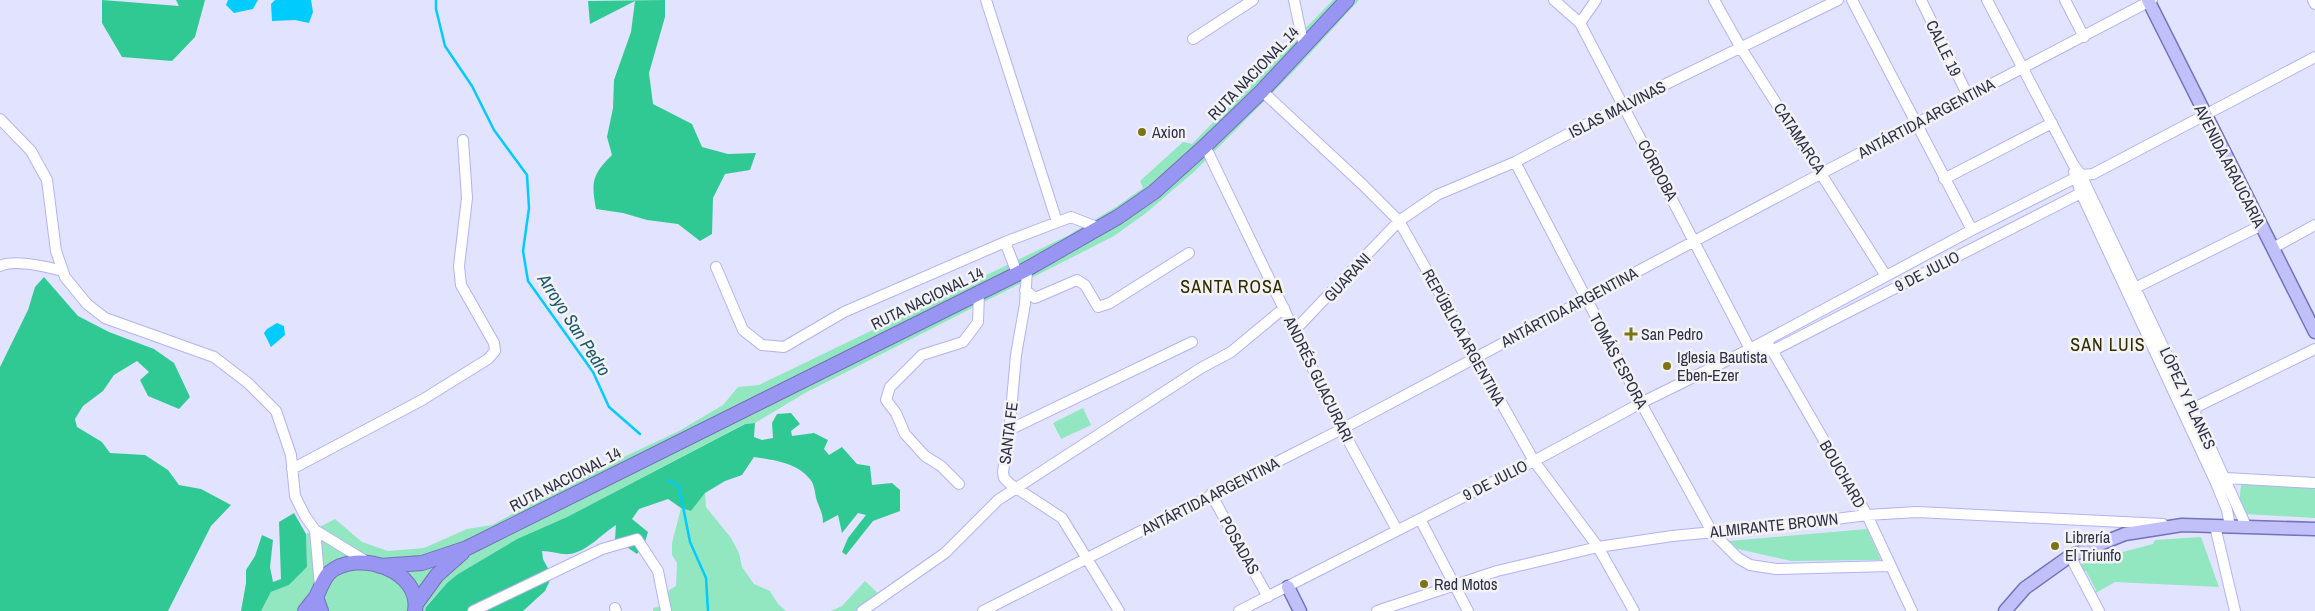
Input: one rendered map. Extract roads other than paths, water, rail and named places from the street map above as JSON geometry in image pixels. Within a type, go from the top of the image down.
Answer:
[{"type":"highway","name":"RUTA NACIONAL 14","points":[[318,592],[329,574],[341,567],[356,563],[374,565],[422,563],[467,548],[1022,271],[1099,228],[1142,201],[1205,146],[1262,91],[1347,0]]},
{"type":"highway","name":"RUTA NACIONAL 14","points":[[415,607],[437,575],[467,548]]},
{"type":"highway","points":[[374,565],[406,579],[414,591],[415,607]]},
{"type":"highway","points":[[304,611],[318,592]]},
{"type":"highway","points":[[318,592],[321,611]]},
{"type":"main road","name":"AVENIDA ARAUCARIA","points":[[2149,1],[2204,115],[2315,332]]},
{"type":"main road","points":[[2004,611],[2025,588],[2070,556],[2125,534],[2182,525],[2315,529]]},
{"type":"main road","points":[[1288,587],[1300,611]]},
{"type":"street","points":[[986,0],[1057,222]]},
{"type":"street","points":[[1193,39],[1253,0]]},
{"type":"street","name":"CÓRDOBA","points":[[1554,0],[1580,23],[1750,349]]},
{"type":"street","points":[[1580,23],[1596,0]]},
{"type":"street","name":"CATAMARCA","points":[[1714,0],[1741,48],[1886,276]]},
{"type":"street","name":"ISLAS MALVINAS","points":[[1399,221],[1437,195],[1515,162],[1623,105],[1838,0]]},
{"type":"street","points":[[1852,0],[1915,124],[1972,230]]},
{"type":"street","name":"CALLE 19","points":[[1921,0],[1968,96]]},
{"type":"street","name":"LÓPEZ Y PLANES","points":[[1988,0],[2073,164],[2131,290],[2183,414],[2247,528]]},
{"type":"street","points":[[2065,0],[2084,37]]},
{"type":"street","points":[[2313,0],[2315,4]]},
{"type":"street","points":[[1294,1],[1304,47]]},
{"type":"street","name":"ANTÁRTIDA ARGENTINA","points":[[984,611],[1342,429],[1474,357],[2022,67],[2084,37],[2149,1]]},
{"type":"street","points":[[2081,183],[2093,174],[2315,57]]},
{"type":"street","name":"REPÚBLICA ARGENTINA","points":[[1262,91],[1399,221],[1474,357],[1534,460],[1598,547],[1634,611]]},
{"type":"street","points":[[0,119],[31,151],[47,180],[56,251],[65,276],[86,304],[105,318],[214,357],[248,383],[276,411],[286,436],[292,469],[294,496],[315,530],[374,565]]},
{"type":"street","points":[[1944,179],[2052,123]]},
{"type":"street","points":[[292,469],[422,400],[488,359],[494,351],[494,344],[461,285],[459,266],[467,198],[463,140]]},
{"type":"street","name":"ANDRÉS GUACURARI","points":[[1205,146],[1342,429],[1397,530]]},
{"type":"street","name":"TOMÁS ESPORA","points":[[1515,162],[1641,403],[1712,532],[1738,558],[1750,565],[1776,569],[1890,566]]},
{"type":"street","name":"9 DE JULIO","points":[[1239,611],[1641,403],[1750,349],[1972,230],[2081,183]]},
{"type":"street","name":"9 DE JULIO","points":[[1772,351],[2081,183]]},
{"type":"street","points":[[716,267],[743,330],[762,345],[784,347],[844,312],[1005,242],[1057,222],[1071,217],[1099,228]]},
{"type":"street","name":"GUARANI","points":[[1294,331],[1399,221]]},
{"type":"street","points":[[2273,248],[2315,225]]},
{"type":"street","points":[[2131,290],[2260,226]]},
{"type":"street","points":[[1005,242],[1022,271]]},
{"type":"street","points":[[1026,290],[1035,298],[1077,280],[1085,285],[1098,307],[1110,303],[1189,253]]},
{"type":"street","points":[[0,266],[5,264],[23,264],[63,271]]},
{"type":"street","name":"SANTA FE","points":[[1022,271],[1026,290],[1016,355],[1003,472],[1004,478],[1062,518],[1119,611]]},
{"type":"street","name":"LÓPEZ Y PLANES","points":[[2131,290],[2193,409],[2221,480],[2230,527]]},
{"type":"street","points":[[959,484],[941,466],[925,456],[905,434],[896,413],[886,400],[890,387],[922,355],[962,342],[978,322],[980,291]]},
{"type":"street","points":[[862,611],[945,553],[998,500],[1201,368],[1230,352],[1284,308]]},
{"type":"street","name":"BOUCHARD","points":[[1766,340],[1867,515],[1912,611]]},
{"type":"street","points":[[1009,430],[1192,342]]},
{"type":"street","points":[[1750,349],[1772,351]]},
{"type":"street","points":[[2183,414],[2315,349]]},
{"type":"street","points":[[2221,480],[2315,483]]},
{"type":"street","name":"POSADAS","points":[[1211,494],[1268,597]]},
{"type":"street","name":"ALMIRANTE BROWN","points":[[1377,611],[1497,571],[1598,547],[1867,515],[1917,512],[2182,525]]},
{"type":"street","points":[[1420,519],[1468,611]]},
{"type":"street","points":[[2215,526],[2235,611]]},
{"type":"street","points":[[315,530],[318,592]]},
{"type":"street","points":[[473,611],[602,549],[637,539],[658,571],[666,611]]},
{"type":"street","points":[[2070,556],[2099,611]]},
{"type":"water","points":[[228,0],[258,0],[253,9],[234,13],[226,5]]},
{"type":"water","points":[[275,0],[311,0],[313,12],[309,23],[295,20],[272,21],[271,4]]},
{"type":"water","points":[[277,323],[284,326],[285,335],[271,347],[264,333]]},
{"type":"waterway","name":"Arroyo San Pedro","points":[[436,0],[436,9],[445,46],[472,86],[494,130],[527,175],[529,208],[523,251],[528,281],[593,372],[609,407],[640,434]]},
{"type":"waterway","name":"Arroyo San Pedro","points":[[668,480],[679,486],[690,542],[706,578],[708,611]]},
{"type":"place","name":"Axion","points":[[1142,132]]},
{"type":"place","name":"San Pedro","points":[[1631,334]]},
{"type":"place","name":"Iglesia Bautista Eben-Ezer","points":[[1667,366]]},
{"type":"place","name":"Librería El Triunfo","points":[[2055,546]]},
{"type":"place","name":"Red Motos","points":[[1424,584]]},
{"type":"district","name":"SANTA ROSA","points":[[1232,287]]},
{"type":"district","name":"SAN LUIS","points":[[2108,345]]}]
